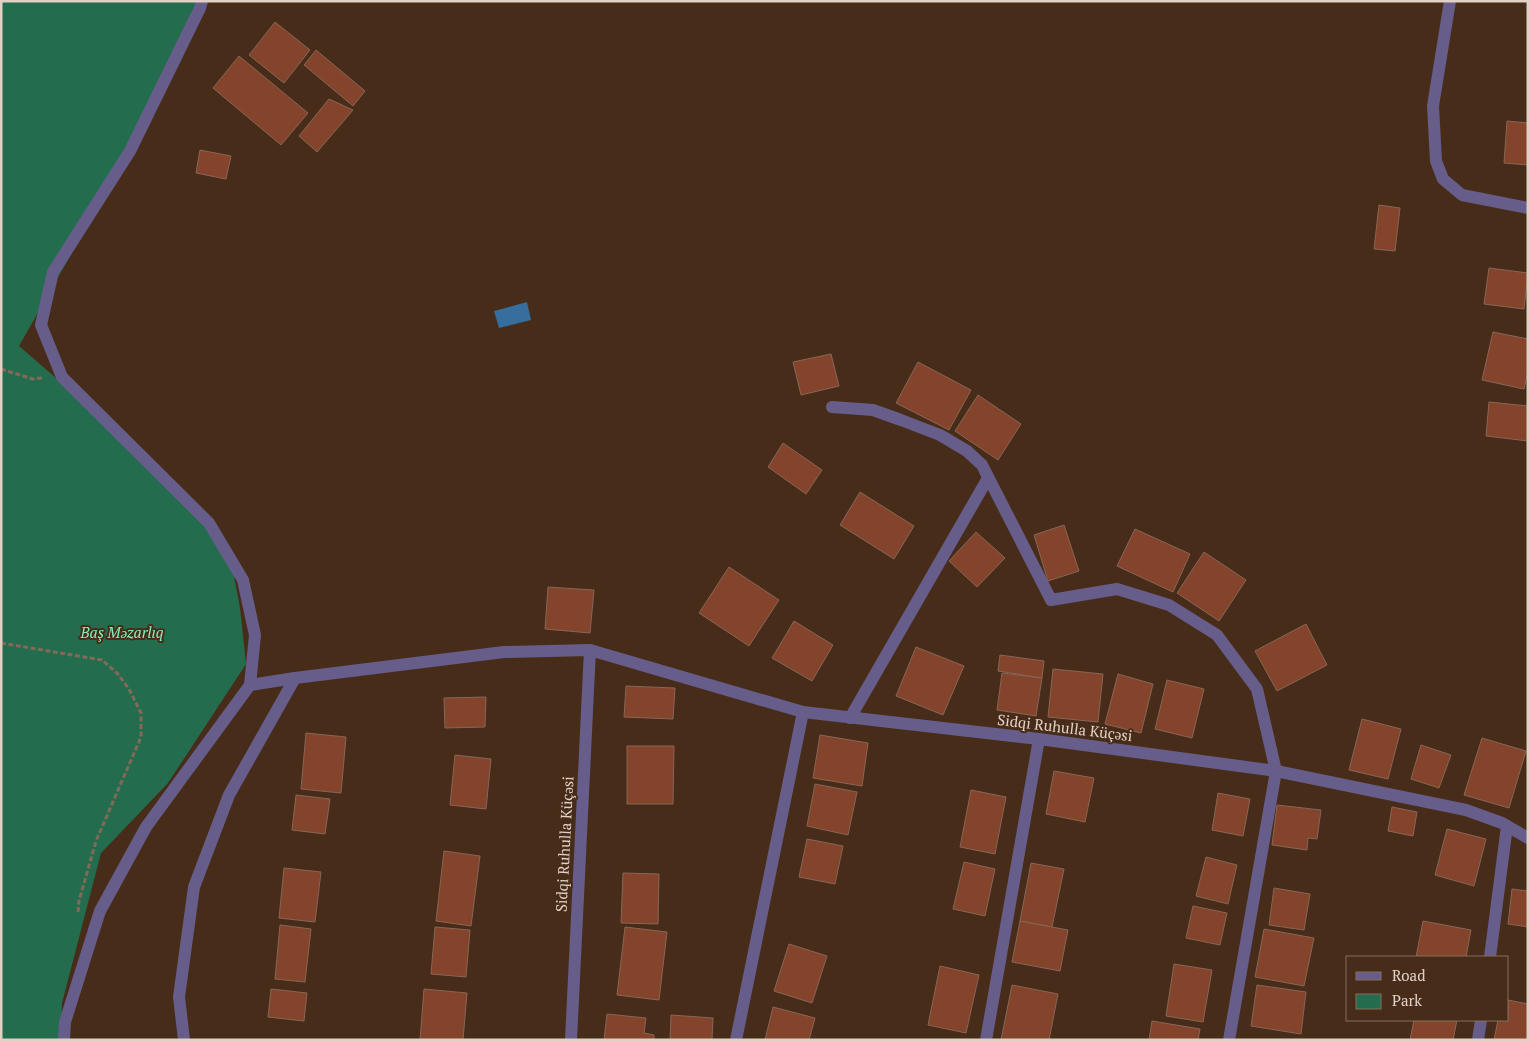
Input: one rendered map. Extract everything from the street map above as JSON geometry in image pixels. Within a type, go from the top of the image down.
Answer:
[{"type":"street","points":[[64,1040],[65,1022],[100,911],[146,828],[250,685],[256,635],[243,580],[209,523],[62,377],[41,325],[53,272],[130,152],[202,1]]},
{"type":"street","points":[[1450,1],[1433,106],[1436,161],[1443,179],[1462,195],[1528,208]]},
{"type":"street","points":[[832,407],[873,410],[940,435],[967,451],[982,465],[1051,600],[1117,589],[1169,605],[1217,635],[1257,689],[1276,771],[1229,1040]]},
{"type":"street","points":[[850,718],[988,478]]},
{"type":"street","name":"Sidqi Ruhulla Küçəsi","points":[[250,685],[504,652],[590,650],[804,712],[1039,739],[1276,771],[1466,810],[1507,826],[1528,838]]},
{"type":"street","name":"Sidqi Ruhulla Küçəsi","points":[[570,1040],[590,650]]},
{"type":"street","points":[[184,1040],[179,997],[194,887],[229,795],[295,678]]},
{"type":"street","points":[[736,1040],[804,712]]},
{"type":"street","points":[[986,1040],[1039,739]]},
{"type":"street","points":[[1490,956],[1507,826]]},
{"type":"street","points":[[1478,1040],[1481,1021]]},
{"type":"path","points":[[1,369],[33,379],[62,377]]},
{"type":"path","points":[[1,643],[102,660],[118,673],[129,689],[141,713],[141,737],[96,841],[79,901],[77,920]]},
{"type":"green space","name":"Baş Məzarlıq","points":[[1,1],[198,1],[182,59],[19,346],[146,456],[228,545],[240,608],[246,664],[168,783],[101,853],[62,1003],[61,1040],[1,1040]]},
{"type":"water","points":[[527,302],[531,320],[499,328],[494,311]]},
{"type":"building","points":[[275,22],[310,50],[284,83],[249,55]]},
{"type":"building","points":[[316,50],[365,91],[353,106],[304,65]]},
{"type":"building","points":[[239,56],[308,113],[281,145],[213,88]]},
{"type":"building","points":[[329,99],[353,110],[317,152],[299,136]]},
{"type":"building","points":[[1507,121],[1528,123],[1528,165],[1504,163]]},
{"type":"building","points":[[200,150],[231,156],[226,179],[196,173]]},
{"type":"building","points":[[1379,205],[1400,208],[1395,251],[1374,249]]},
{"type":"building","points":[[1489,268],[1528,273],[1524,309],[1484,304]]},
{"type":"building","points":[[1493,332],[1528,339],[1528,372],[1524,389],[1482,380]]},
{"type":"building","points":[[831,354],[839,386],[801,395],[793,362]]},
{"type":"building","points":[[918,362],[971,390],[949,430],[896,403]]},
{"type":"building","points":[[978,395],[1021,424],[998,460],[955,431]]},
{"type":"building","points":[[1489,402],[1528,406],[1528,441],[1486,436]]},
{"type":"building","points":[[783,443],[822,470],[806,494],[768,467]]},
{"type":"building","points":[[860,492],[914,526],[894,559],[840,525]]},
{"type":"building","points":[[1064,525],[1079,571],[1048,581],[1034,535]]},
{"type":"building","points":[[1135,529],[1190,554],[1173,592],[1117,566]]},
{"type":"building","points":[[976,532],[1005,558],[977,587],[949,561]]},
{"type":"building","points":[[1204,552],[1246,580],[1219,621],[1177,593]]},
{"type":"building","points":[[729,567],[779,600],[749,646],[699,613]]},
{"type":"building","points":[[548,587],[594,590],[590,633],[545,629]]},
{"type":"building","points":[[794,621],[833,645],[812,681],[772,658]]},
{"type":"building","points":[[1306,624],[1327,665],[1277,691],[1255,651]]},
{"type":"building","points":[[916,647],[964,666],[943,715],[896,696]]},
{"type":"building","points":[[1000,655],[1044,661],[1042,678],[998,671]]},
{"type":"building","points":[[1053,669],[1103,674],[1098,722],[1048,717]]},
{"type":"building","points":[[1002,673],[1042,678],[1036,716],[997,710]]},
{"type":"building","points":[[1118,674],[1153,684],[1141,733],[1105,724]]},
{"type":"building","points":[[1167,680],[1204,689],[1192,738],[1155,729]]},
{"type":"building","points":[[626,686],[675,688],[673,719],[624,717]]},
{"type":"building","points":[[486,697],[485,727],[445,728],[444,698]]},
{"type":"building","points":[[1362,719],[1401,729],[1388,779],[1349,770]]},
{"type":"building","points":[[306,733],[346,737],[341,793],[301,789]]},
{"type":"building","points":[[820,735],[868,743],[862,786],[813,778]]},
{"type":"building","points":[[1482,738],[1526,751],[1509,808],[1464,795]]},
{"type":"building","points":[[1421,745],[1451,755],[1439,788],[1411,779]]},
{"type":"building","points":[[627,746],[674,746],[673,804],[627,804]]},
{"type":"building","points":[[455,755],[491,759],[486,809],[450,805]]},
{"type":"building","points":[[1054,771],[1094,778],[1085,822],[1046,814]]},
{"type":"building","points":[[815,784],[857,792],[848,835],[807,826]]},
{"type":"building","points":[[971,790],[1006,797],[995,854],[960,847]]},
{"type":"building","points":[[1218,793],[1250,799],[1243,836],[1212,830]]},
{"type":"building","points":[[296,795],[330,799],[325,834],[292,830]]},
{"type":"building","points":[[1277,805],[1321,810],[1317,839],[1308,838],[1307,850],[1272,845]]},
{"type":"building","points":[[1392,807],[1417,812],[1413,836],[1388,831]]},
{"type":"building","points":[[1447,829],[1486,839],[1474,886],[1435,875]]},
{"type":"building","points":[[807,839],[843,846],[835,884],[799,877]]},
{"type":"building","points":[[444,851],[480,856],[471,926],[436,921]]},
{"type":"building","points":[[1206,857],[1237,865],[1228,904],[1196,896]]},
{"type":"building","points":[[964,862],[995,869],[985,916],[953,909]]},
{"type":"building","points":[[1031,863],[1064,869],[1052,927],[1020,921]]},
{"type":"building","points":[[284,868],[321,872],[315,922],[279,918]]},
{"type":"building","points":[[623,873],[659,874],[658,924],[621,923]]},
{"type":"building","points":[[1274,888],[1310,894],[1304,930],[1269,925]]},
{"type":"building","points":[[1512,889],[1528,891],[1528,927],[1508,924]]},
{"type":"building","points":[[1193,906],[1227,913],[1220,945],[1186,938]]},
{"type":"building","points":[[1020,921],[1068,930],[1060,971],[1012,962]]},
{"type":"building","points":[[1423,921],[1471,930],[1466,956],[1416,956]]},
{"type":"building","points":[[280,925],[311,929],[305,982],[275,979]]},
{"type":"building","points":[[435,927],[470,930],[466,977],[431,974]]},
{"type":"building","points":[[625,927],[667,932],[659,1000],[617,995]]},
{"type":"building","points":[[1264,929],[1314,938],[1304,986],[1255,977]]},
{"type":"building","points":[[789,944],[827,956],[812,1003],[774,991]]},
{"type":"building","points":[[1174,964],[1212,970],[1203,1022],[1166,1016]]},
{"type":"building","points":[[940,966],[979,975],[966,1033],[928,1025]]},
{"type":"building","points":[[1012,985],[1058,994],[1049,1040],[1001,1040]]},
{"type":"building","points":[[1257,985],[1306,992],[1301,1034],[1251,1026]]},
{"type":"building","points":[[271,989],[307,993],[304,1021],[268,1017]]},
{"type":"building","points":[[424,989],[467,993],[463,1040],[420,1040]]},
{"type":"building","points":[[1509,1000],[1528,1004],[1528,1040],[1494,1040],[1498,1021],[1509,1021]]},
{"type":"building","points":[[773,1007],[815,1018],[809,1040],[765,1040]]},
{"type":"building","points":[[607,1014],[646,1018],[644,1033],[654,1035],[654,1040],[604,1040]]},
{"type":"building","points":[[671,1015],[713,1018],[712,1040],[670,1040]]},
{"type":"building","points":[[1152,1021],[1200,1029],[1198,1040],[1149,1040]]},
{"type":"building","points":[[1414,1021],[1457,1021],[1453,1040],[1410,1040]]}]
